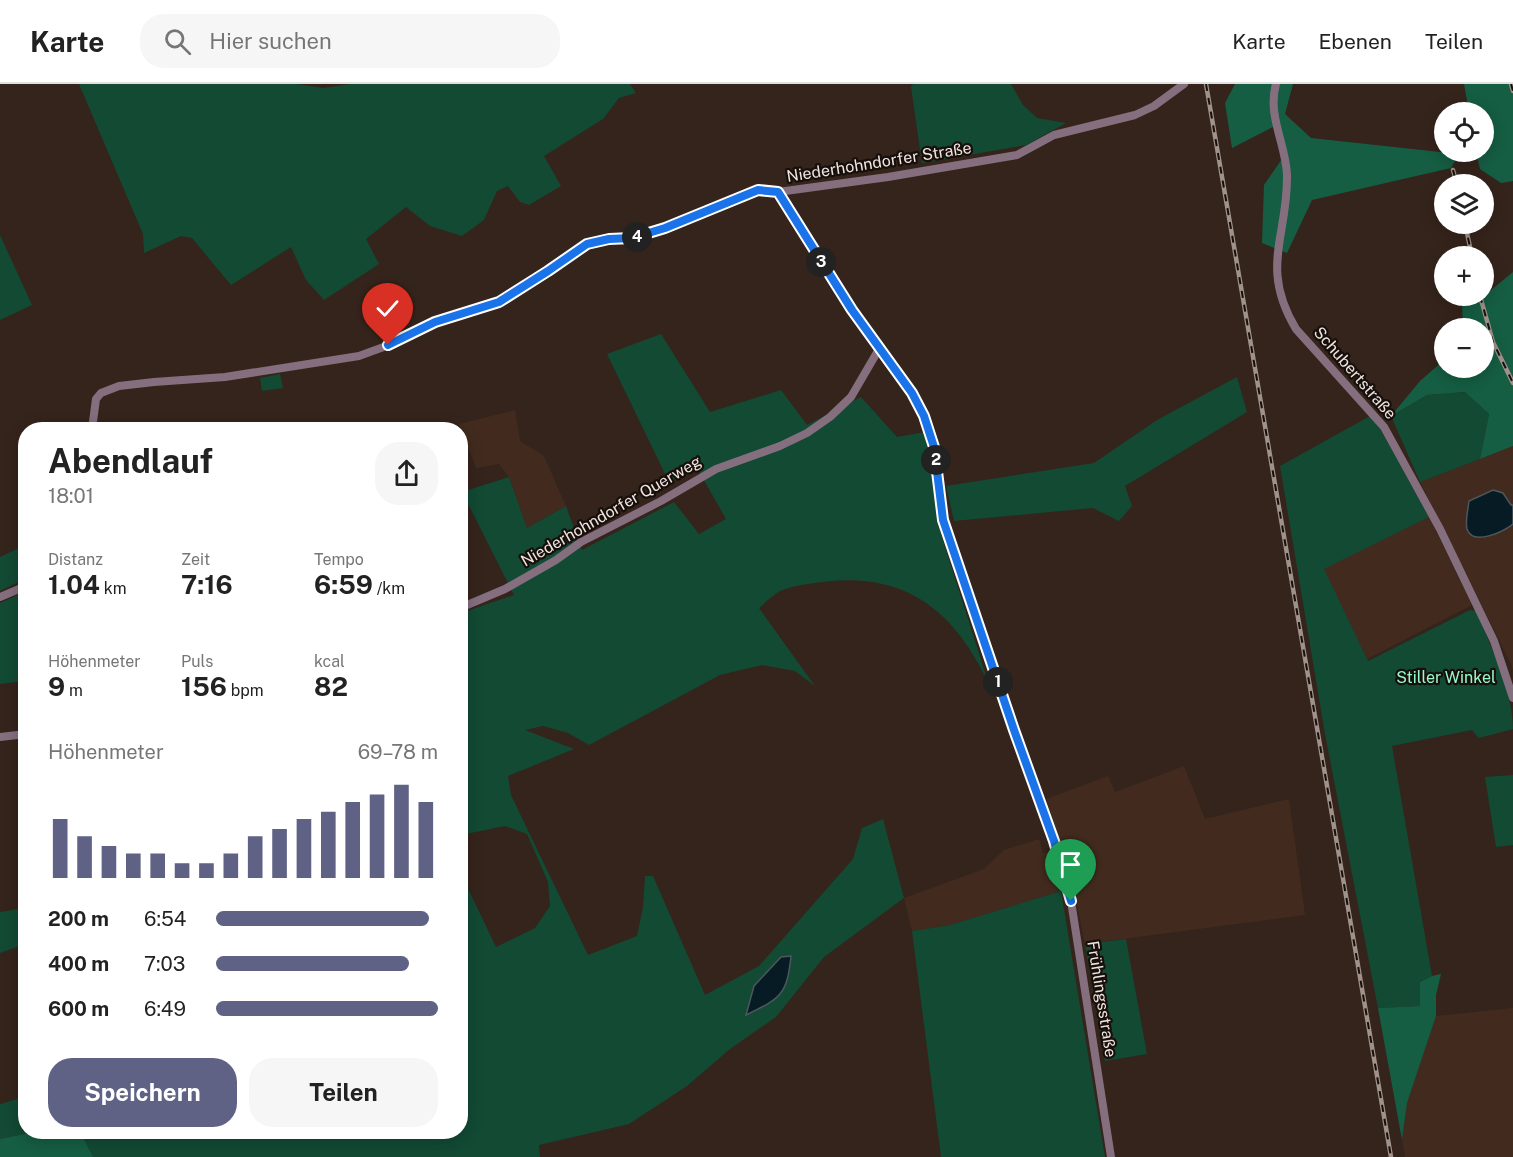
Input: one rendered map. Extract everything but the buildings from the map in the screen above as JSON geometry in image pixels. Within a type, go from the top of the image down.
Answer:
[{"type":"street","name":"Niederhohndorfer Straße","points":[[94,422],[96,399],[101,393],[119,386],[225,377],[359,356],[388,345],[435,322],[499,302],[587,244],[609,239],[632,238],[665,228],[758,190],[778,192],[1017,156],[1054,135],[1135,115],[1154,106],[1184,84]]},
{"type":"street","name":"Schubertstraße","points":[[1275,84],[1273,108],[1275,126],[1287,174],[1276,274],[1285,311],[1296,329],[1384,427],[1440,529],[1494,641],[1513,698]]},
{"type":"street","name":"Frühlingsstraße","points":[[778,192],[852,310],[912,393],[924,416],[934,447],[943,520],[1054,841],[1071,901],[1111,1157]]},
{"type":"street","name":"Niederhohndorfer Querweg","points":[[468,605],[505,589],[556,560],[581,542],[662,501],[716,470],[780,446],[807,433],[851,398],[879,349]]},
{"type":"street","points":[[0,597],[18,589]]},
{"type":"street","points":[[0,737],[18,735]]},
{"type":"shaded area","points":[[515,410],[520,441],[544,456],[566,506],[527,528],[509,477],[499,464],[476,468],[468,447],[467,422]]},
{"type":"shaded area","points":[[1513,446],[1513,670],[1420,482]]},
{"type":"shaded area","points":[[1429,517],[1472,605],[1367,659],[1323,569]]},
{"type":"shaded area","points":[[1184,766],[1205,819],[1289,799],[1305,915],[1085,944],[1070,871],[1046,799],[1108,776],[1115,792]]},
{"type":"shaded area","points":[[1039,839],[1043,853],[1049,852],[1061,891],[950,925],[912,931],[904,898],[984,869],[1004,850]]},
{"type":"shaded area","points":[[1513,1008],[1513,1157],[1405,1157],[1402,1140],[1407,1103],[1436,1016]]},
{"type":"green space","points":[[79,84],[297,84],[323,88],[350,84],[630,84],[636,93],[619,98],[603,119],[544,156],[561,186],[529,205],[520,202],[508,186],[497,191],[484,220],[462,236],[430,226],[406,207],[366,239],[379,264],[324,300],[306,280],[291,247],[231,285],[192,238],[181,236],[144,253],[143,234]]},
{"type":"green space","points":[[913,84],[1011,84],[1023,105],[1037,118],[1066,123],[1026,145],[922,163],[911,87]]},
{"type":"green space","points":[[1235,84],[1293,84],[1285,114],[1311,138],[1434,151],[1434,162],[1454,162],[1451,168],[1312,200],[1287,253],[1262,243],[1264,185],[1284,156],[1275,126],[1232,148],[1225,103]]},
{"type":"green space","points":[[1464,84],[1513,84],[1513,181],[1501,183],[1494,178],[1494,174],[1488,174],[1480,169],[1478,162],[1494,162],[1494,102],[1467,102]]},
{"type":"green space","points":[[0,235],[32,305],[0,320]]},
{"type":"green space","points":[[1513,272],[1513,446],[1480,459],[1489,414],[1465,392],[1427,395],[1391,416],[1420,381],[1434,369],[1434,378],[1494,378],[1494,318],[1463,318],[1462,306],[1494,306],[1494,288]]},
{"type":"green space","points":[[661,334],[710,412],[781,390],[807,425],[861,397],[897,437],[925,432],[939,528],[988,682],[960,636],[926,603],[906,592],[883,584],[858,580],[830,581],[805,584],[780,591],[759,608],[815,686],[795,671],[762,665],[720,675],[589,745],[568,733],[543,726],[525,730],[574,749],[508,776],[511,795],[588,955],[637,936],[643,907],[645,876],[653,876],[705,995],[759,966],[853,859],[862,828],[883,819],[904,898],[824,957],[776,1017],[730,1049],[687,1086],[629,1124],[539,1145],[540,1157],[93,1157],[84,1139],[468,1139],[468,889],[496,947],[535,928],[550,906],[548,882],[527,834],[505,826],[468,834],[468,611],[514,595],[468,504],[468,490],[509,477],[527,528],[566,506],[582,550],[674,502],[699,534],[726,519],[697,468],[669,482],[607,354]]},
{"type":"green space","points":[[280,374],[283,388],[262,391],[260,378]]},
{"type":"green space","points":[[1237,377],[1247,412],[1125,486],[1132,506],[1119,521],[1093,508],[954,521],[946,486],[1094,463],[1157,420]]},
{"type":"green space","points":[[1465,392],[1489,414],[1480,459],[1420,482],[1391,416],[1427,395]]},
{"type":"green space","name":"Stiller Winkel","points":[[1370,416],[1381,430],[1429,517],[1324,569],[1368,661],[1470,610],[1477,611],[1500,669],[1512,714],[1513,729],[1479,738],[1472,730],[1392,746],[1432,976],[1420,982],[1420,1006],[1378,1008],[1325,734],[1280,466]]},
{"type":"green space","points":[[18,548],[18,582],[0,591],[0,557]]},
{"type":"green space","points":[[18,595],[18,682],[0,684],[0,603]]},
{"type":"green space","points":[[1513,775],[1513,845],[1496,847],[1485,777]]},
{"type":"green space","points":[[1061,891],[1105,1157],[941,1157],[912,931],[950,925]]},
{"type":"green space","points":[[18,909],[18,947],[0,953],[0,912]]},
{"type":"green space","points":[[1126,939],[1147,1054],[1105,1061],[1085,944]]},
{"type":"green space","points":[[1441,974],[1436,995],[1436,1016],[1407,1103],[1402,1140],[1378,1008],[1420,1006],[1420,982]]},
{"type":"green space","points":[[18,1099],[18,1135],[0,1139],[0,1104]]},
{"type":"green space","points":[[18,1135],[18,1139],[84,1139],[93,1157],[0,1157],[0,1139]]},
{"type":"water","points":[[1493,490],[1503,493],[1513,505],[1513,524],[1489,536],[1475,537],[1467,529],[1469,501]]},
{"type":"water","points":[[791,956],[787,979],[780,994],[746,1015],[754,986],[781,957]]},
{"type":"railway","points":[[1206,84],[1391,1157]]},
{"type":"railway","points":[[1511,84],[1513,91]]},
{"type":"railway","points":[[1453,170],[1454,174]]},
{"type":"railway","points":[[1467,234],[1470,246]]},
{"type":"railway","points":[[1483,306],[1493,342],[1513,383]]},
{"type":"route","points":[[388,345],[435,322],[499,302],[587,244],[609,239],[632,238],[665,228],[758,190],[778,192],[852,310],[912,393],[924,416],[934,447],[943,520],[1054,841],[1071,901]]}]
